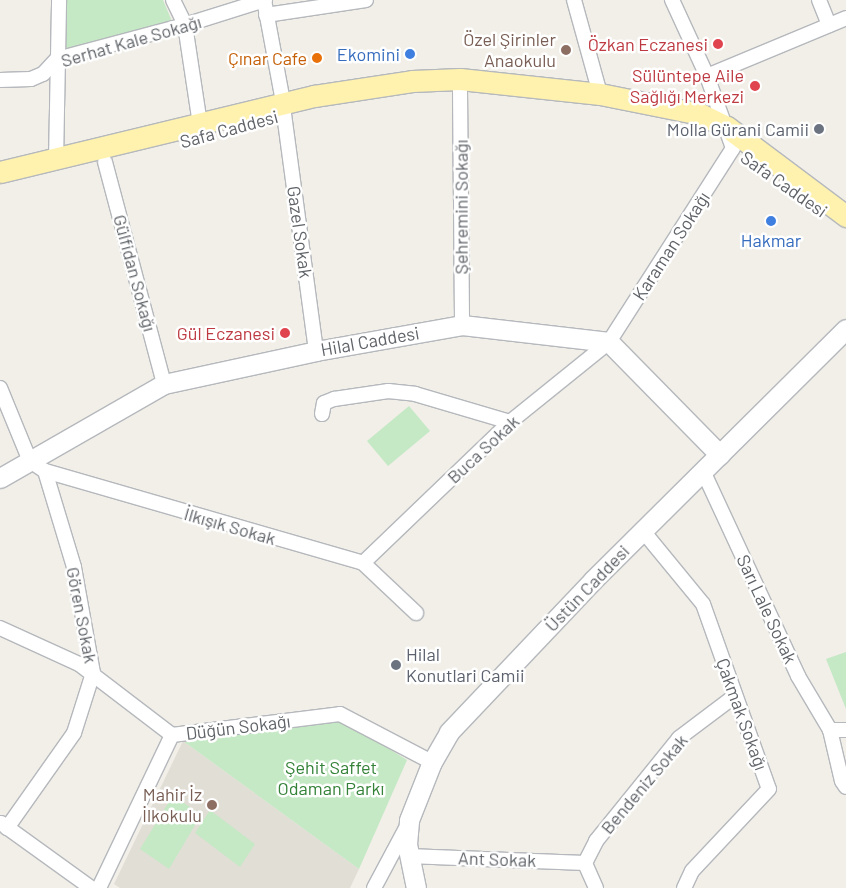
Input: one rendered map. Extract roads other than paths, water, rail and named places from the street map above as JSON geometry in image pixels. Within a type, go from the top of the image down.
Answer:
[{"type":"main road","name":"Safa Caddesi","points":[[460,84],[635,111],[704,129],[846,227]]},
{"type":"main road","name":"Safa Caddesi","points":[[0,172],[56,161],[200,124],[284,108],[370,98],[460,84],[600,94],[684,109],[727,128],[846,216]]},
{"type":"main road","name":"Safa Caddesi","points":[[0,186],[105,162],[284,108]]},
{"type":"street","points":[[56,161],[59,0]]},
{"type":"street","points":[[173,0],[185,25],[200,124]]},
{"type":"street","name":"Serhat Kale Sokağı","points":[[0,80],[32,79],[43,74],[57,58],[185,25],[264,0]]},
{"type":"street","name":"Gazel Sokak","points":[[264,0],[284,108],[316,350]]},
{"type":"street","points":[[266,15],[366,0]]},
{"type":"street","points":[[574,0],[600,94]]},
{"type":"street","points":[[672,0],[707,76],[733,148]]},
{"type":"street","points":[[819,0],[829,25]]},
{"type":"street","points":[[707,76],[846,18]]},
{"type":"street","name":"Şehremini Sokağı","points":[[460,84],[462,325]]},
{"type":"street","name":"Karaman Sokağı","points":[[609,342],[733,148]]},
{"type":"street","name":"Gülfidan Sokağı","points":[[105,162],[164,384]]},
{"type":"street","name":"Hilal Caddesi","points":[[0,478],[37,466],[164,384],[316,350],[462,325],[609,342]]},
{"type":"street","name":"Üstün Caddesi","points":[[416,888],[408,856],[409,820],[432,762],[449,732],[703,470],[846,331]]},
{"type":"street","points":[[609,342],[720,455]]},
{"type":"street","name":"Buca Sokak","points":[[363,563],[510,422],[609,342]]},
{"type":"street","name":"Gören Sokak","points":[[0,388],[37,466],[74,566],[93,674],[74,733],[3,825]]},
{"type":"street","points":[[322,414],[324,403],[334,399],[388,391],[415,394],[510,422]]},
{"type":"street","name":"İlkışık Sokak","points":[[37,466],[363,563],[416,612]]},
{"type":"street","name":"Sarı Lale Sokak","points":[[703,470],[798,676],[830,730],[842,781],[846,787]]},
{"type":"street","name":"Çakmak Sokağı","points":[[643,531],[702,604],[769,790],[692,871],[684,888]]},
{"type":"street","points":[[0,628],[93,674],[172,735]]},
{"type":"street","name":"Bendeniz Sokak","points":[[585,862],[596,841],[680,738],[735,696]]},
{"type":"street","name":"Düğün Sokağı","points":[[99,888],[172,735],[340,714],[432,762]]},
{"type":"street","points":[[830,730],[846,730]]},
{"type":"street","points":[[374,888],[409,820]]},
{"type":"street","points":[[3,825],[90,888]]},
{"type":"street","name":"Ant Sokak","points":[[408,856],[585,862]]},
{"type":"street","points":[[585,862],[596,888]]},
{"type":"place","name":"Özkan Eczanesi","points":[[718,44]]},
{"type":"place","name":"Özel Şirinler Anaokulu","points":[[566,50]]},
{"type":"place","name":"Ekomini","points":[[410,54]]},
{"type":"place","name":"Çınar Cafe","points":[[317,58]]},
{"type":"place","name":"Sülüntepe Aile Sağlığı Merkezi","points":[[755,86]]},
{"type":"place","name":"Molla Gürani Camii","points":[[819,129]]},
{"type":"place","name":"Hakmar","points":[[771,221]]},
{"type":"place","name":"Gül Eczanesi","points":[[285,333]]},
{"type":"place","name":"Hilal Konutlari Camii","points":[[396,665]]},
{"type":"place","name":"Mahir İz İlkokulu","points":[[212,805]]},
{"type":"park label","name":"Şehit Saffet Odaman Parkı","points":[[331,778]]}]
